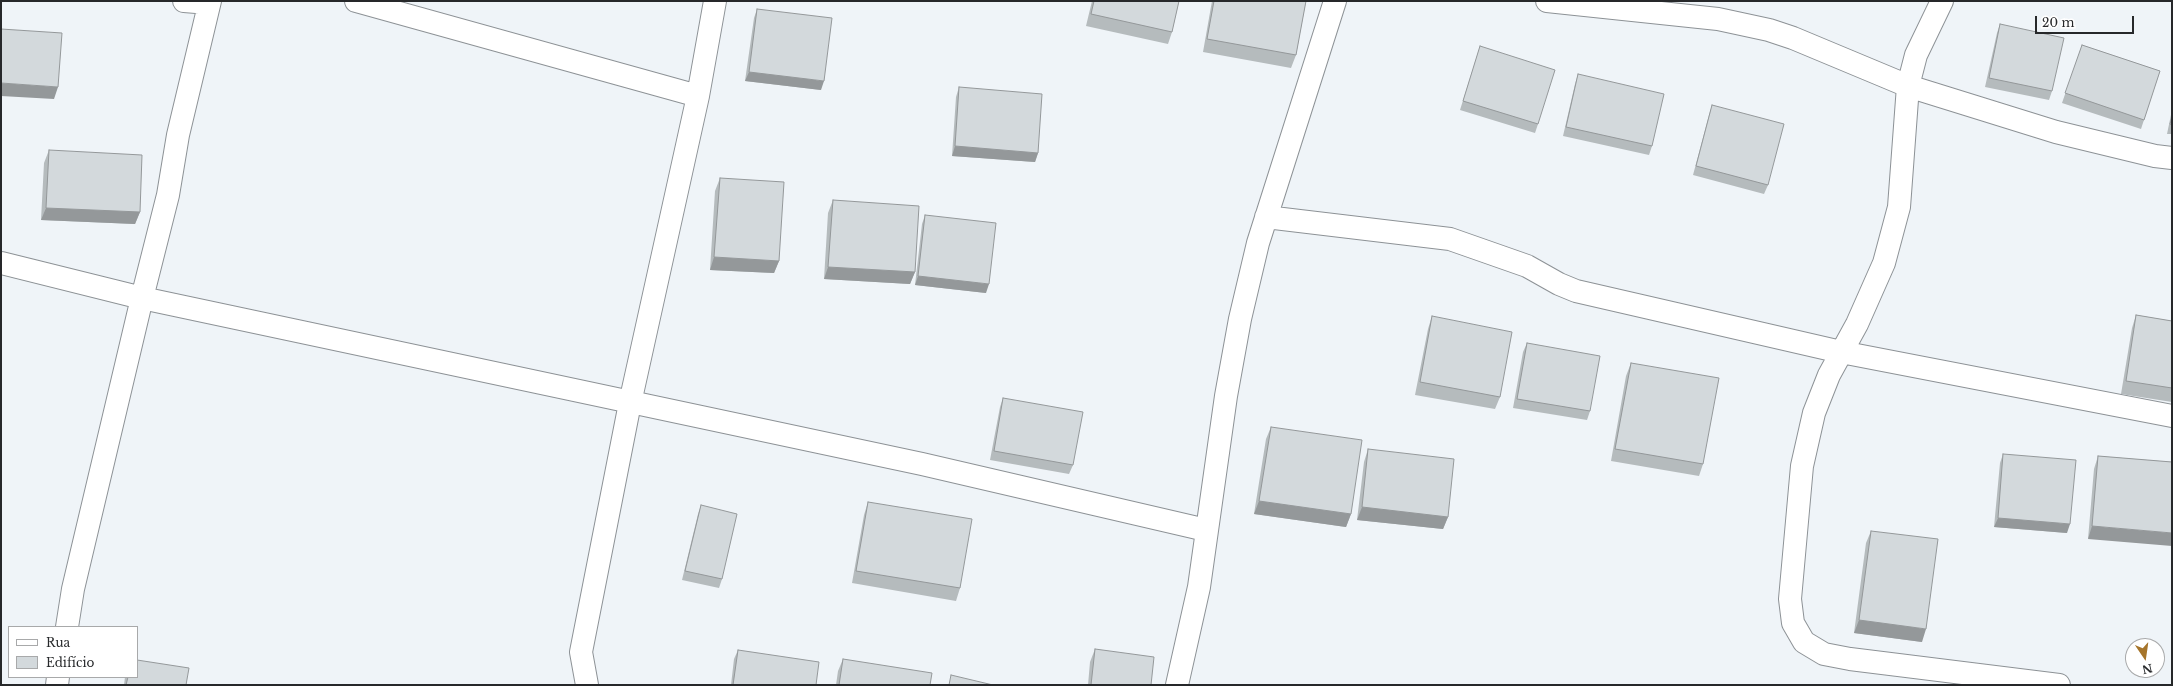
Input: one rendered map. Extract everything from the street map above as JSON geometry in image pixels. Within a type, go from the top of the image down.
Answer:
[{"type":"street","points":[[67,626],[73,589],[168,195],[178,136],[210,2],[184,1]]},
{"type":"street","points":[[356,1],[698,96]]},
{"type":"street","points":[[587,685],[581,652],[630,403],[698,96],[715,1]]},
{"type":"street","points":[[1177,685],[1199,587],[1206,530],[1240,319],[1266,217],[1335,1]]},
{"type":"street","points":[[1547,1],[1718,19],[1769,30],[1793,38],[1908,86],[2056,132],[2155,156],[2172,158]]},
{"type":"street","points":[[1942,1],[1916,55],[1908,86],[1899,207],[1884,263],[1857,324],[1829,375],[1814,412],[1802,466],[1790,599],[1793,623],[1804,642],[1824,654],[1850,659],[2059,685]]},
{"type":"street","points":[[1266,217],[1450,239],[1527,266],[1559,284],[1576,291],[1841,352],[2172,416]]},
{"type":"street","points":[[1,263],[142,298],[922,464],[1206,530]]},
{"type":"building","points":[[1094,1],[1179,1],[1172,32],[1091,14]]},
{"type":"building","points":[[1214,1],[1306,1],[1296,55],[1207,39]]},
{"type":"building","points":[[757,9],[832,18],[824,81],[749,72]]},
{"type":"building","points":[[2000,24],[2064,38],[2052,91],[1989,78]]},
{"type":"building","points":[[1,29],[62,33],[58,87],[1,83]]},
{"type":"building","points":[[2082,45],[2160,71],[2144,120],[2065,93]]},
{"type":"building","points":[[1480,46],[1555,70],[1538,124],[1463,101]]},
{"type":"building","points":[[1578,74],[1664,94],[1652,146],[1566,127]]},
{"type":"building","points":[[959,87],[1042,94],[1038,153],[955,146]]},
{"type":"building","points":[[1712,105],[1784,124],[1768,185],[1696,166]]},
{"type":"building","points":[[49,150],[142,155],[140,212],[46,208]]},
{"type":"building","points":[[720,178],[784,182],[779,261],[714,257]]},
{"type":"building","points":[[833,200],[919,206],[915,272],[828,267]]},
{"type":"building","points":[[925,215],[996,223],[989,284],[918,276]]},
{"type":"building","points":[[2136,315],[2172,321],[2172,388],[2126,381]]},
{"type":"building","points":[[1432,316],[1512,332],[1500,397],[1420,382]]},
{"type":"building","points":[[1527,343],[1600,356],[1590,411],[1517,399]]},
{"type":"building","points":[[1631,363],[1719,378],[1703,464],[1615,449]]},
{"type":"building","points":[[1003,398],[1083,412],[1073,465],[994,451]]},
{"type":"building","points":[[1271,427],[1362,440],[1351,514],[1259,501]]},
{"type":"building","points":[[1368,449],[1454,459],[1448,517],[1362,507]]},
{"type":"building","points":[[2003,454],[2076,460],[2070,524],[1998,518]]},
{"type":"building","points":[[2098,456],[2172,462],[2172,533],[2092,526]]},
{"type":"building","points":[[868,502],[972,519],[960,588],[856,571]]},
{"type":"building","points":[[701,505],[737,514],[722,579],[685,571]]},
{"type":"building","points":[[1871,531],[1938,539],[1926,629],[1859,620]]},
{"type":"building","points":[[1095,649],[1154,657],[1151,685],[1091,685]]},
{"type":"building","points":[[738,650],[819,662],[816,685],[733,685]]},
{"type":"building","points":[[843,659],[932,673],[930,685],[839,685]]},
{"type":"building","points":[[138,660],[189,668],[186,685],[126,685],[128,678],[138,678]]},
{"type":"building","points":[[951,675],[993,685],[949,685]]}]
